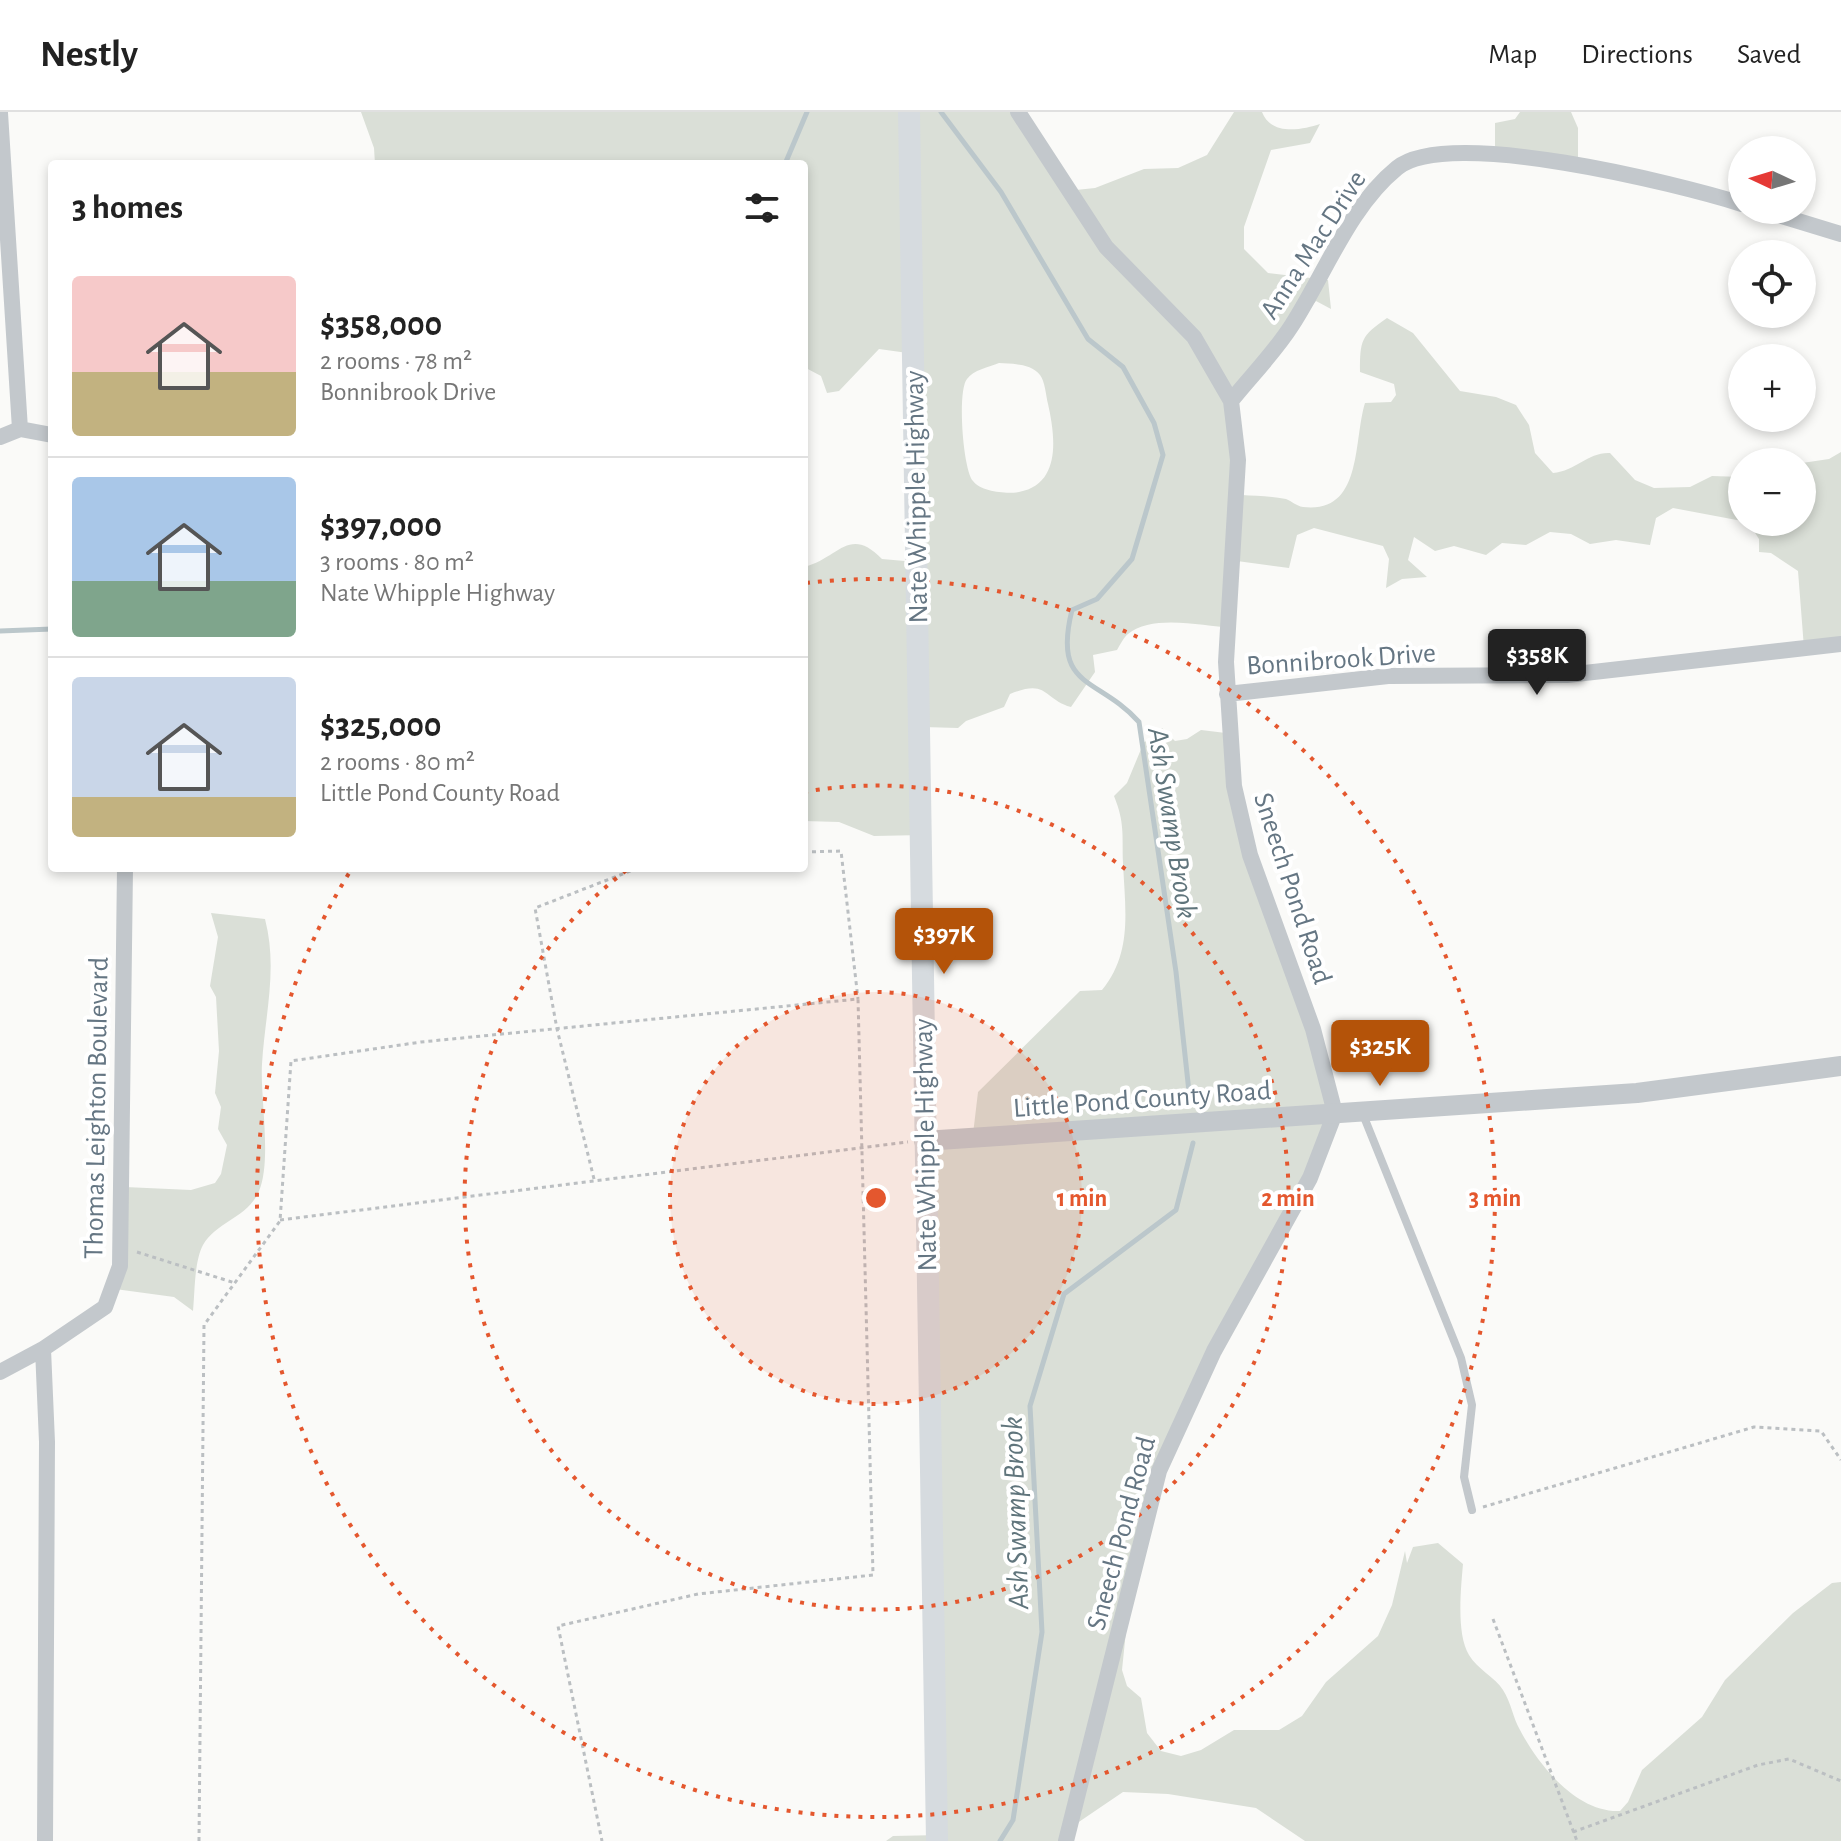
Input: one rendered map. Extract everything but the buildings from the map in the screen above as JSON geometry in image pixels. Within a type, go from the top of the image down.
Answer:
[{"type":"main road","name":"Nate Whipple Highway","points":[[909,112],[937,1841]]},
{"type":"street","name":"Sneech Pond Road","points":[[1018,112],[1106,247],[1194,337],[1231,401],[1238,460],[1227,632],[1230,753],[1241,823],[1260,886],[1313,1029],[1335,1113],[1310,1178],[1214,1351],[1159,1471],[1066,1841]]},
{"type":"street","points":[[0,113],[20,429]]},
{"type":"street","name":"Anna Mac Drive","points":[[1231,401],[1291,327],[1367,200],[1400,165],[1419,156],[1453,151],[1596,168],[1728,201]]},
{"type":"street","points":[[1808,224],[1841,234]]},
{"type":"street","points":[[0,437],[20,429],[48,434]]},
{"type":"street","name":"Bonnibrook Drive","points":[[1227,694],[1388,676],[1556,676],[1841,644]]},
{"type":"street","name":"Thomas Leighton Boulevard","points":[[0,1372],[43,1349],[105,1307],[120,1266],[123,1245],[125,872]]},
{"type":"street","name":"Little Pond County Road","points":[[924,1141],[1684,1088],[1841,1066]]},
{"type":"street","points":[[43,1349],[47,1442],[45,1841]]},
{"type":"lane","points":[[1361,1111],[1461,1358],[1472,1405],[1464,1477],[1472,1510]]},
{"type":"path","points":[[602,1841],[558,1626],[698,1594],[873,1575],[865,1147],[858,999],[841,851],[808,852]]},
{"type":"path","points":[[594,1181],[557,1029],[535,908],[628,872]]},
{"type":"path","points":[[199,1841],[204,1325],[280,1221],[291,1061],[421,1042],[858,999]]},
{"type":"path","points":[[280,1221],[924,1141]]},
{"type":"path","points":[[123,1245],[235,1283]]},
{"type":"path","points":[[1472,1510],[1754,1427],[1821,1431],[1841,1460]]},
{"type":"path","points":[[1493,1619],[1577,1841]]},
{"type":"path","points":[[1573,1832],[1758,1765],[1789,1759],[1841,1781]]},
{"type":"shaded area","points":[[361,112],[1015,112],[1066,191],[1095,188],[1144,169],[1178,168],[1207,155],[1234,112],[1262,112],[1266,120],[1280,128],[1305,128],[1320,124],[1310,143],[1271,150],[1244,227],[1244,249],[1268,273],[1328,280],[1331,309],[1316,301],[1238,397],[1242,495],[1286,499],[1303,507],[1322,506],[1336,499],[1346,487],[1356,455],[1365,403],[1391,402],[1396,395],[1394,384],[1360,372],[1364,340],[1387,318],[1413,333],[1460,391],[1496,397],[1516,405],[1529,425],[1535,453],[1553,473],[1569,469],[1595,455],[1610,453],[1635,480],[1654,488],[1690,487],[1712,476],[1728,477],[1728,518],[1673,508],[1656,518],[1650,545],[1616,540],[1590,544],[1571,534],[1550,532],[1526,545],[1502,543],[1486,555],[1454,546],[1435,551],[1414,537],[1408,560],[1427,577],[1402,579],[1386,588],[1389,559],[1383,546],[1314,528],[1297,535],[1289,568],[1237,561],[1231,628],[1150,624],[1127,635],[1117,650],[1093,655],[1095,672],[1071,707],[1032,688],[1010,694],[1004,707],[966,721],[958,728],[923,727],[923,835],[874,836],[839,822],[808,821],[808,566],[852,544],[871,549],[882,559],[916,562],[915,354],[879,349],[839,391],[827,393],[821,376],[808,369],[808,160],[375,160],[374,148]],"holes":[[[999,363],[1026,366],[1040,375],[1045,389],[1053,443],[1049,469],[1033,487],[1019,492],[988,490],[973,481],[966,462],[962,430],[964,386],[973,373]]]},
{"type":"shaded area","points":[[1520,112],[1571,112],[1578,128],[1578,160],[1495,157],[1495,123],[1515,119]]},
{"type":"shaded area","points":[[1841,452],[1841,644],[1804,648],[1798,571],[1771,553],[1759,552],[1757,536],[1816,536],[1816,461],[1829,459]]},
{"type":"shaded area","points":[[1162,728],[1175,741],[1187,739],[1201,730],[1234,734],[1246,832],[1336,1112],[1161,1460],[1129,1602],[1122,1670],[1127,1686],[1141,1698],[1147,1733],[1161,1751],[1181,1756],[1201,1750],[1234,1730],[1279,1730],[1302,1716],[1326,1682],[1378,1636],[1392,1605],[1405,1551],[1407,1563],[1413,1547],[1438,1543],[1463,1564],[1461,1623],[1469,1655],[1503,1690],[1537,1758],[1574,1795],[1604,1810],[1620,1811],[1628,1802],[1642,1770],[1702,1717],[1725,1680],[1793,1613],[1832,1583],[1841,1582],[1841,1841],[1305,1841],[1256,1808],[1168,1794],[1123,1792],[1067,1830],[1064,1841],[886,1841],[893,1836],[940,1835],[931,1143],[973,1134],[978,1092],[1080,991],[1102,990],[1112,976],[1119,961],[1125,930],[1122,829],[1114,796],[1127,783],[1144,742],[1156,738]]},
{"type":"shaded area","points":[[211,913],[265,919],[271,974],[262,1064],[265,1163],[254,1200],[216,1230],[203,1245],[196,1268],[193,1311],[174,1297],[115,1289],[125,1187],[191,1190],[215,1183],[221,1174],[227,1145],[218,1129],[221,1107],[215,1093],[219,1051],[216,997],[210,986],[218,937]]},
{"type":"waterway","points":[[787,160],[807,112]]},
{"type":"waterway","name":"Ash Swamp Brook","points":[[941,112],[1001,192],[1088,339],[1123,367],[1154,423],[1163,455],[1132,559],[1097,599],[1072,610],[1067,636],[1068,655],[1083,679],[1124,707],[1139,722],[1176,972],[1190,1101]]},
{"type":"waterway","points":[[0,631],[48,629]]},
{"type":"waterway","name":"Ash Swamp Brook","points":[[1000,1841],[1013,1820],[1042,1632],[1030,1406],[1064,1294],[1176,1210],[1193,1143]]}]
